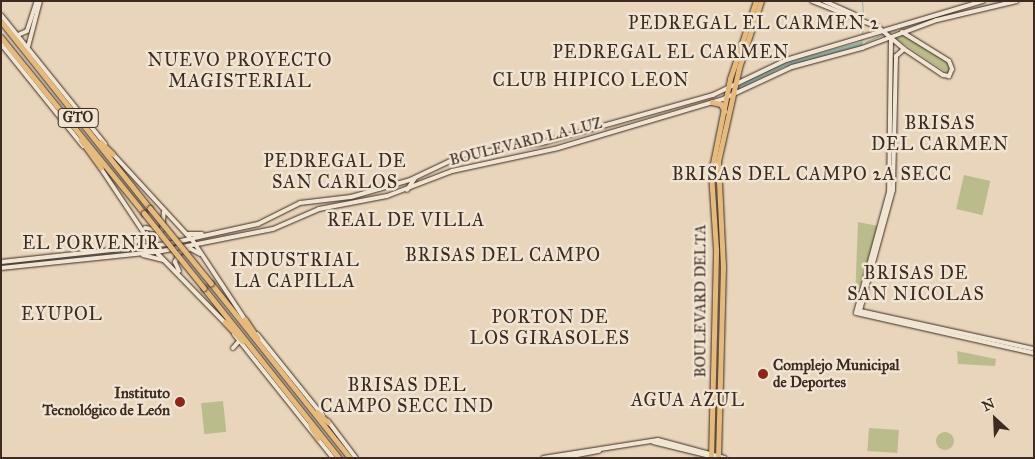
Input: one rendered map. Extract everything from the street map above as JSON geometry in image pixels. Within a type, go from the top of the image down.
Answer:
[{"type":"main road","points":[[17,34],[26,33],[38,1]]},
{"type":"main road","points":[[29,49],[38,1]]},
{"type":"main road","name":"BOULEVARD DELTA","points":[[714,457],[721,225],[718,162],[736,94],[737,75],[756,1]]},
{"type":"main road","name":"BOULEVARD DELTA","points":[[714,457],[714,212],[711,164],[725,112],[729,87],[761,1]]},
{"type":"main road","points":[[812,1],[882,30],[904,49],[943,75],[951,73],[949,61],[905,32],[900,25]]},
{"type":"main road","points":[[824,1],[888,28]]},
{"type":"main road","name":"BOULEVARD LA LUZ","points":[[411,182],[415,178],[463,155],[572,136],[729,87],[786,60],[983,1]]},
{"type":"main road","name":"BOULEVARD LA LUZ","points":[[1,268],[157,252],[279,228],[326,208],[414,189],[452,171],[558,148],[712,102],[736,94],[792,67],[863,48],[944,18],[1016,1]]},
{"type":"main road","points":[[942,12],[944,18]]},
{"type":"main road","points":[[1,15],[113,154],[195,244],[269,356]]},
{"type":"main road","name":"GTO","points":[[1,20],[350,458]]},
{"type":"main road","points":[[863,48],[864,36]]},
{"type":"main road","name":"GTO","points":[[1,37],[339,458]]},
{"type":"main road","points":[[890,37],[894,73],[893,188],[858,312],[1034,351]]},
{"type":"main road","points":[[1,44],[101,168]]},
{"type":"main road","points":[[894,73],[899,52],[904,49]]},
{"type":"main road","points":[[737,75],[743,79]]},
{"type":"main road","points":[[712,102],[721,104],[725,112]]},
{"type":"main road","points":[[71,123],[143,227],[157,252],[186,278]]},
{"type":"main road","points":[[86,128],[113,154]]},
{"type":"main road","points":[[411,182],[414,189]]},
{"type":"main road","points":[[403,192],[411,182]]},
{"type":"main road","points":[[1,262],[124,250],[191,239],[262,223],[300,203],[325,202],[411,182]]},
{"type":"main road","points":[[325,202],[326,208]]},
{"type":"main road","points":[[143,227],[161,231],[166,222],[164,212]]},
{"type":"main road","points":[[714,212],[717,217],[720,212]]},
{"type":"main road","points":[[714,224],[721,225]]},
{"type":"main road","points":[[124,250],[140,242],[147,233]]},
{"type":"main road","points":[[187,234],[212,234]]},
{"type":"main road","points":[[199,251],[205,242]]},
{"type":"main road","points":[[202,256],[191,249],[177,255],[176,265],[265,366]]},
{"type":"main road","points":[[139,254],[169,263]]},
{"type":"main road","points":[[245,319],[356,458]]},
{"type":"main road","points":[[225,322],[318,438]]},
{"type":"main road","points":[[233,348],[239,341]]},
{"type":"main road","points":[[298,391],[328,422]]},
{"type":"main road","points":[[291,399],[333,458]]},
{"type":"main road","points":[[562,458],[607,448],[658,440],[670,440],[714,457]]},
{"type":"main road","points":[[651,441],[725,458]]},
{"type":"main road","points":[[543,458],[572,456]]},
{"type":"green space","points":[[903,33],[950,62],[949,74],[892,36]]},
{"type":"green space","points":[[964,175],[990,181],[982,215],[956,209]]},
{"type":"green space","points":[[858,222],[878,226],[855,300]]},
{"type":"green space","points":[[957,351],[996,359],[995,366],[958,364]]},
{"type":"green space","points":[[223,401],[226,432],[204,434],[201,403]]},
{"type":"green space","points":[[869,428],[899,430],[897,453],[867,451]]},
{"type":"green space","points":[[941,432],[949,432],[954,437],[952,448],[941,450],[936,445],[936,437]]},
{"type":"waterway","points":[[862,1],[863,16]]},
{"type":"waterway","points":[[947,15],[1003,1]]},
{"type":"waterway","points":[[926,20],[942,16]]},
{"type":"waterway","points":[[862,36],[863,23]]},
{"type":"waterway","points":[[901,28],[910,25]]},
{"type":"waterway","points":[[889,32],[896,30]]},
{"type":"waterway","points":[[865,42],[883,34]]},
{"type":"waterway","points":[[861,40],[862,44]]},
{"type":"waterway","points":[[739,87],[784,65],[861,44]]},
{"type":"waterway","points":[[1,265],[152,250]]},
{"type":"place","name":"Complejo Municipal de Deportes","points":[[763,374]]},
{"type":"place","name":"Instituto Tecnológico de León","points":[[180,402]]},
{"type":"district","name":"PEDREGAL EL CARMEN 2","points":[[754,23]]},
{"type":"district","name":"PEDREGAL EL CARMEN","points":[[671,52]]},
{"type":"district","name":"NUEVO PROYECTO MAGISTERIAL","points":[[240,71]]},
{"type":"district","name":"CLUB HIPICO LEON","points":[[591,80]]},
{"type":"district","name":"BRISAS DEL CARMEN","points":[[940,134]]},
{"type":"district","name":"PEDREGAL DE SAN CARLOS","points":[[335,172]]},
{"type":"district","name":"BRISAS DEL CAMPO 2A SECC","points":[[812,174]]},
{"type":"district","name":"REAL DE VILLA","points":[[406,220]]},
{"type":"district","name":"EL PORVENIR","points":[[91,243]]},
{"type":"district","name":"BRISAS DEL CAMPO","points":[[503,255]]},
{"type":"district","name":"INDUSTRIAL LA CAPILLA","points":[[295,271]]},
{"type":"district","name":"BRISAS DE SAN NICOLAS","points":[[916,284]]},
{"type":"district","name":"EYUPOL","points":[[62,314]]},
{"type":"district","name":"PORTON DE LOS GIRASOLES","points":[[550,328]]},
{"type":"district","name":"BRISAS DEL CAMPO SECC IND","points":[[407,396]]},
{"type":"district","name":"AGUA AZUL","points":[[688,400]]}]
